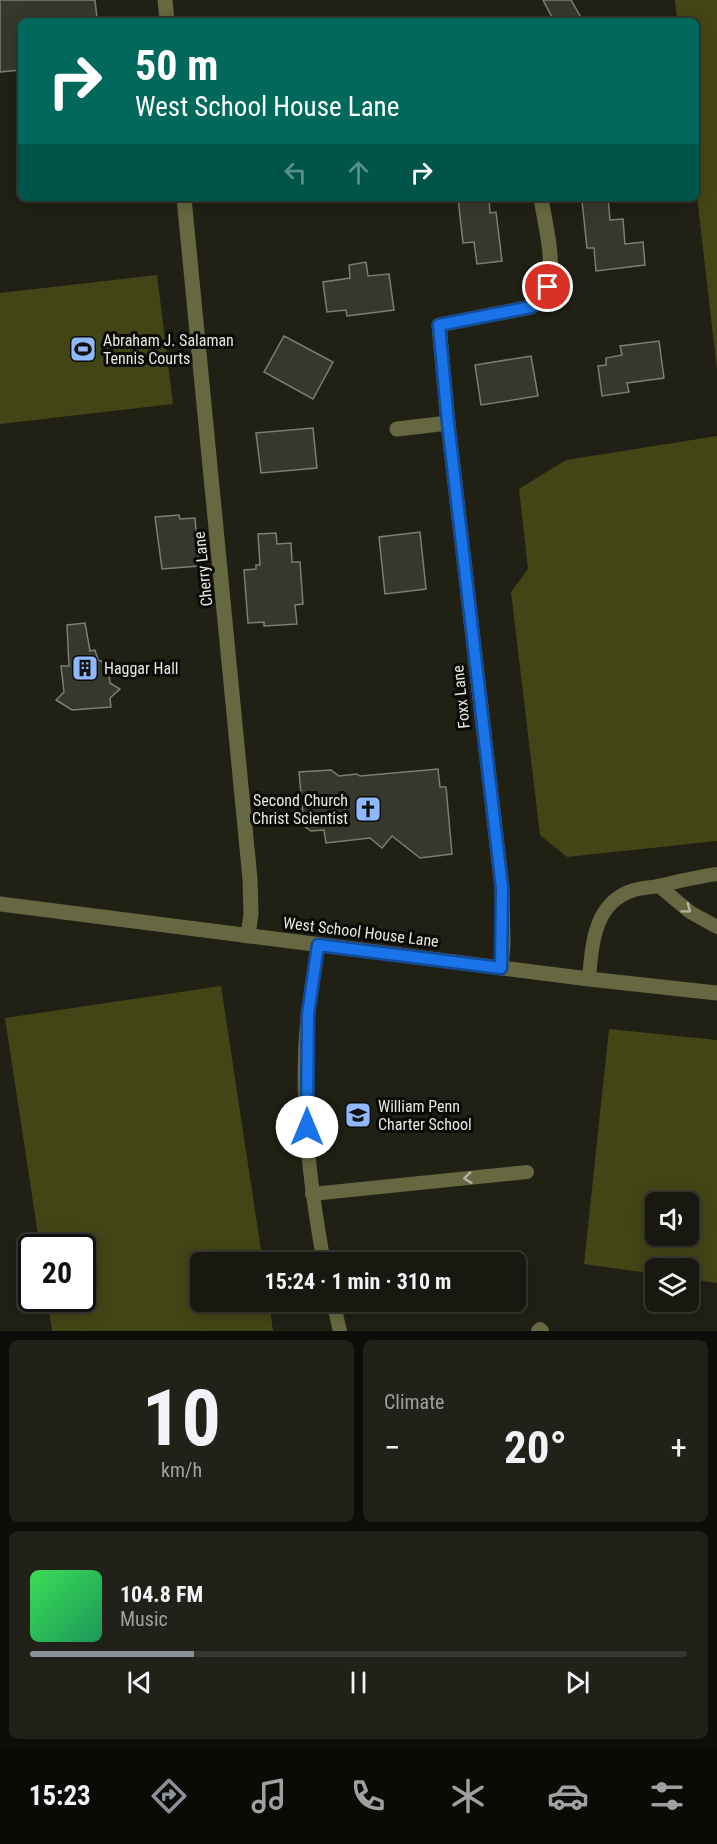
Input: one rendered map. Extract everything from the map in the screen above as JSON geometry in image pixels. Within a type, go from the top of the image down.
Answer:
[{"type":"street","points":[[165,0],[167,18]]},
{"type":"street","name":"Cherry Lane","points":[[184,201],[250,879],[251,914],[248,936]]},
{"type":"street","name":"Foxx Lane","points":[[501,968],[502,888],[448,423],[439,325],[531,307],[541,298],[551,276],[541,201]]},
{"type":"street","points":[[398,429],[448,423]]},
{"type":"street","name":"West School House Lane","points":[[0,904],[589,979],[717,993]]},
{"type":"lane","points":[[589,979],[593,935],[602,916],[621,896],[632,891],[717,874]]},
{"type":"lane","points":[[658,886],[690,912],[717,927]]},
{"type":"lane","points":[[318,945],[308,1014],[306,1064],[307,1127],[312,1194],[322,1252]]},
{"type":"lane","points":[[312,1194],[527,1172]]},
{"type":"lane","points":[[335,1312],[340,1331]]},
{"type":"shaded area","points":[[675,0],[717,0],[717,370],[698,201],[699,18],[677,18]]},
{"type":"shaded area","name":"Abraham J. Salaman Tennis Courts","points":[[157,275],[173,404],[0,424],[0,293]]},
{"type":"shaded area","points":[[717,436],[717,841],[567,857],[540,835],[511,592],[528,569],[519,489],[566,460]]},
{"type":"shaded area","points":[[221,986],[261,1252],[190,1252],[190,1312],[270,1312],[273,1331],[52,1331],[49,1312],[96,1312],[96,1234],[38,1234],[5,1018]]},
{"type":"shaded area","points":[[609,1029],[717,1040],[717,1283],[699,1280],[699,1258],[645,1258],[645,1273],[584,1264]]},
{"type":"building","points":[[0,0],[95,0],[97,18],[18,18],[18,70],[0,72]]},
{"type":"building","points":[[543,0],[571,0],[581,18],[552,18]]},
{"type":"building","points":[[458,201],[489,201],[490,213],[496,212],[502,261],[477,264],[474,242],[463,243]]},
{"type":"building","points":[[582,201],[608,201],[610,220],[623,219],[625,244],[643,242],[645,265],[596,271],[594,248],[587,248]]},
{"type":"building","points":[[366,262],[368,276],[389,274],[394,310],[347,316],[346,310],[327,312],[323,282],[350,278],[349,265]]},
{"type":"building","points":[[284,336],[333,362],[313,399],[264,372]]},
{"type":"building","points":[[659,341],[664,378],[627,383],[629,392],[602,396],[598,366],[606,365],[606,358],[622,355],[620,346]]},
{"type":"building","points":[[531,356],[538,396],[481,405],[475,365]]},
{"type":"building","points":[[313,428],[317,468],[261,473],[256,433]]},
{"type":"building","points":[[179,515],[180,519],[195,518],[199,566],[162,569],[155,517]]},
{"type":"building","points":[[420,532],[426,589],[385,594],[379,537]]},
{"type":"building","points":[[276,533],[277,544],[291,543],[292,562],[300,562],[303,604],[295,605],[297,624],[264,626],[264,622],[248,623],[244,570],[256,569],[256,565],[260,565],[258,534]]},
{"type":"building","name":"Haggar Hall","points":[[85,623],[90,651],[95,650],[98,660],[108,664],[110,683],[120,689],[110,698],[111,707],[72,710],[56,700],[64,692],[61,666],[69,666],[67,625]]},
{"type":"building","points":[[438,769],[440,787],[446,787],[452,854],[420,858],[392,836],[382,848],[370,838],[326,843],[324,830],[311,831],[304,826],[299,772],[331,770],[339,776],[357,774],[360,776]]},
{"type":"place","name":"Abraham J. Salaman Tennis Courts","points":[[83,349]]},
{"type":"place","name":"Haggar Hall","points":[[85,668]]},
{"type":"place","name":"Second Church Christ Scientist","points":[[368,809]]},
{"type":"place","name":"William Penn Charter School","points":[[358,1115]]},
{"type":"route","points":[[307,1127],[308,1014],[318,945],[501,968],[502,888],[448,423],[439,325],[531,307],[548,287]]}]
